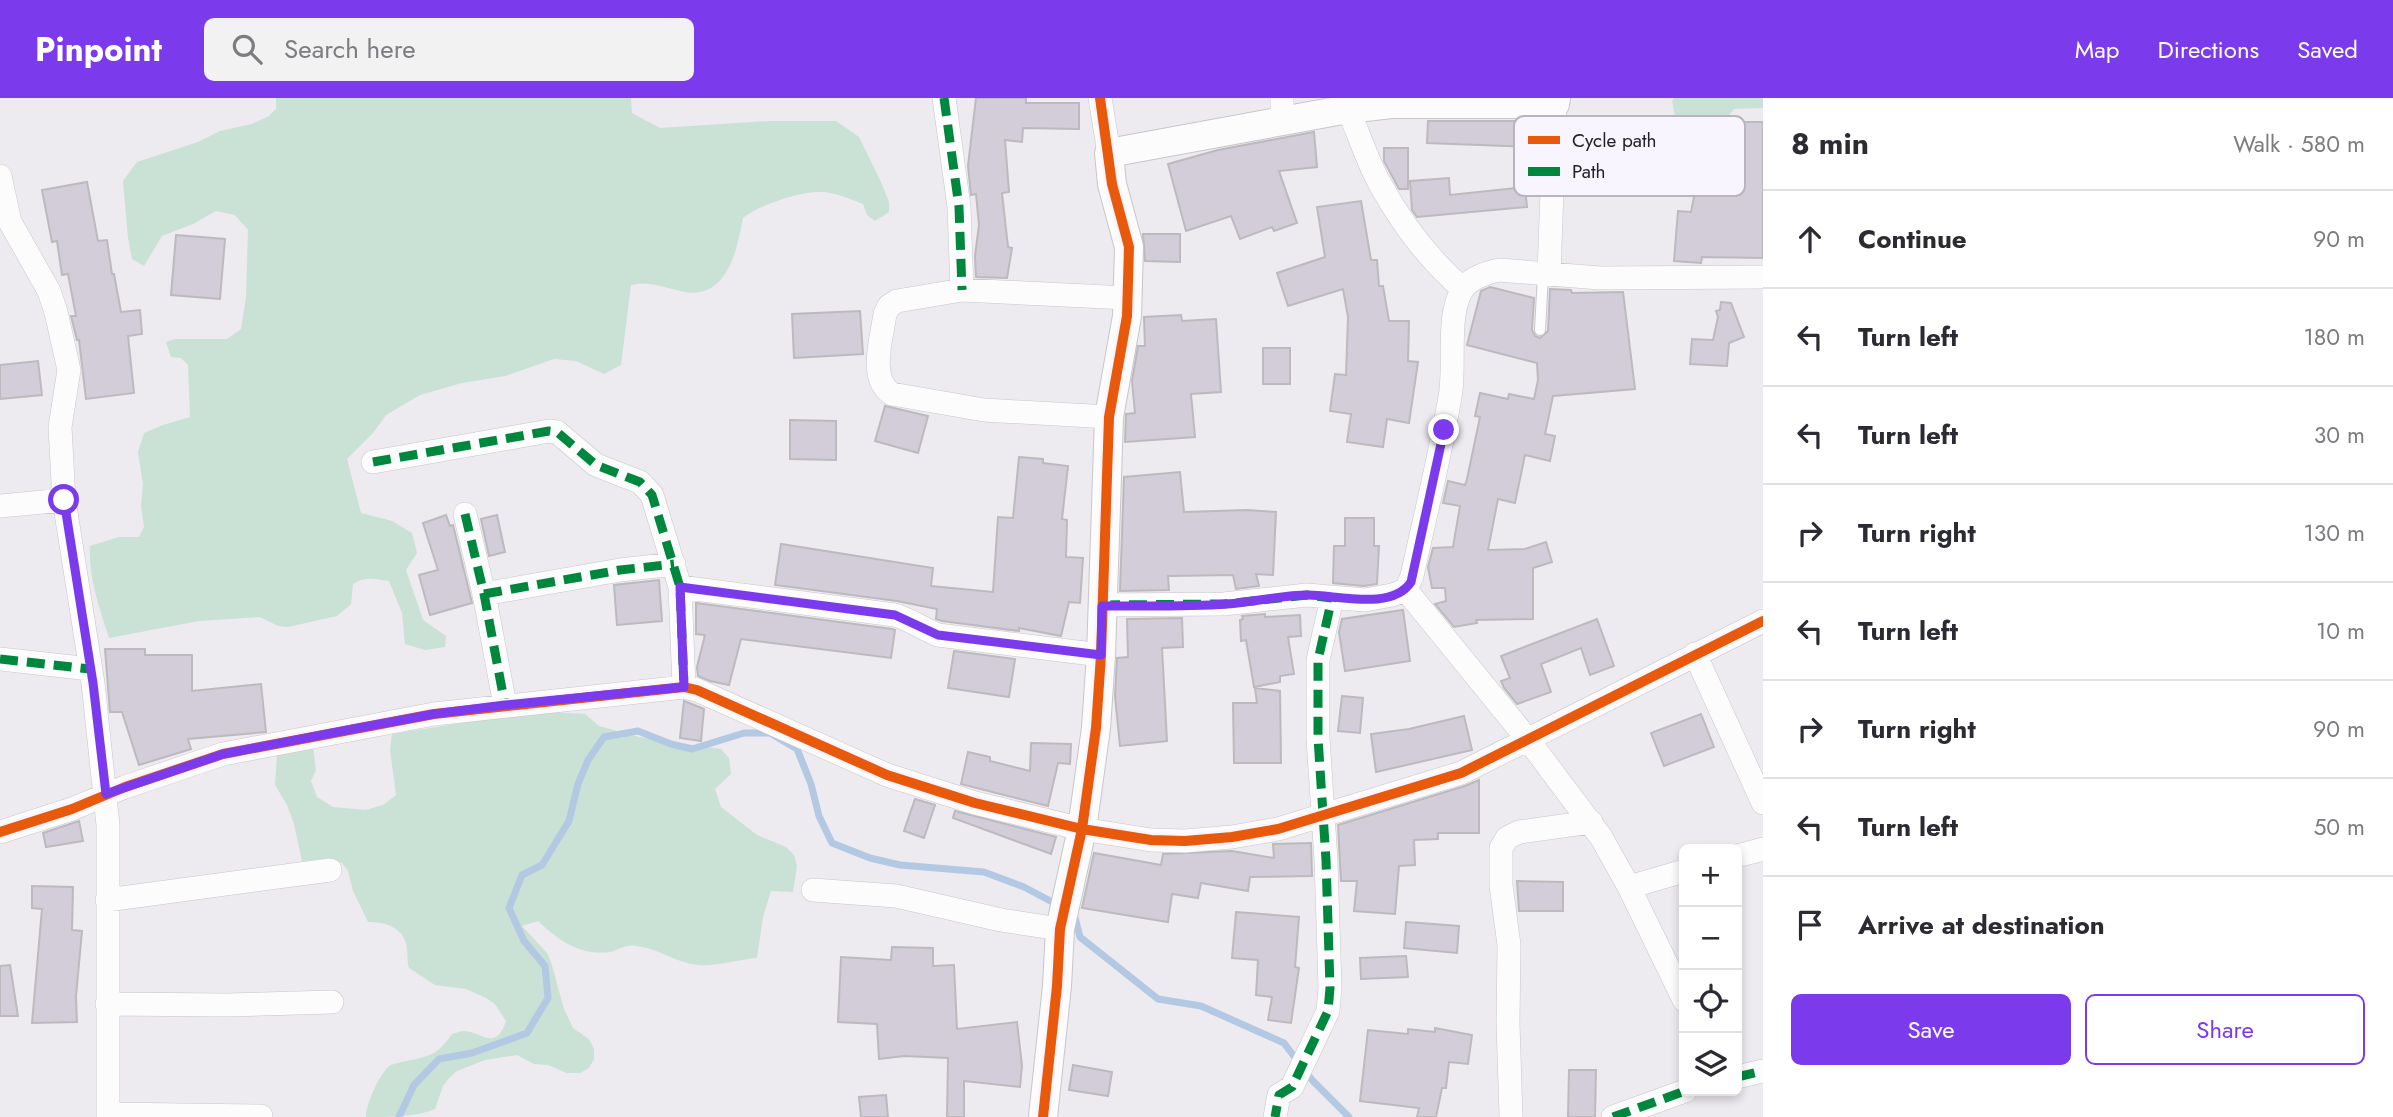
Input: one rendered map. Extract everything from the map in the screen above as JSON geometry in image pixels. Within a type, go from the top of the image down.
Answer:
[{"type":"street","points":[[944,98],[958,207],[962,290]]},
{"type":"street","points":[[1043,1117],[1057,986],[1059,929],[1082,829],[1096,729],[1109,417],[1123,343],[1127,298],[1129,247],[1112,184],[1100,98]]},
{"type":"street","points":[[1109,153],[1282,110],[1349,109],[1391,104],[1555,101]]},
{"type":"street","points":[[1349,109],[1379,182],[1404,222],[1438,268],[1463,289]]},
{"type":"street","points":[[0,176],[10,222],[49,291],[69,370],[60,427],[64,500],[93,683],[106,794],[108,1115],[261,1116]]},
{"type":"street","points":[[1546,275],[1550,196]]},
{"type":"street","points":[[1102,606],[1224,604],[1307,595],[1364,600],[1406,590],[1412,576],[1451,394],[1457,302],[1463,289],[1472,280],[1487,272],[1499,270],[1600,278],[1763,277]]},
{"type":"street","points":[[1109,417],[984,410],[892,394],[879,380],[878,370],[887,308],[897,301],[962,290],[1127,298]]},
{"type":"street","points":[[373,461],[554,431],[596,465],[640,482],[649,490],[656,505],[680,587],[684,687]]},
{"type":"street","points":[[0,506],[64,500]]},
{"type":"street","points":[[465,514],[484,594],[505,705]]},
{"type":"street","points":[[484,594],[565,579],[674,564]]},
{"type":"street","points":[[680,587],[895,615],[938,635],[1101,655]]},
{"type":"street","points":[[1406,590],[1530,741],[1591,822],[1629,887],[1679,990]]},
{"type":"street","points":[[1275,1117],[1279,1095],[1292,1087],[1328,1011],[1330,988],[1326,860],[1318,738],[1318,660],[1332,597]]},
{"type":"street","points":[[0,832],[223,754],[434,714],[684,687],[697,690],[887,775],[975,803],[1082,829],[1151,840],[1185,841],[1233,837],[1278,829],[1461,773],[1530,741],[1763,621]]},
{"type":"street","points":[[1695,654],[1763,803]]},
{"type":"street","points":[[0,659],[89,668]]},
{"type":"street","points":[[1511,1117],[1508,944],[1501,885],[1503,842],[1519,832],[1591,822]]},
{"type":"street","points":[[1742,855],[1763,849]]},
{"type":"street","points":[[107,900],[330,870]]},
{"type":"street","points":[[1629,887],[1679,872]]},
{"type":"street","points":[[813,890],[896,896],[1001,920],[1059,929]]},
{"type":"street","points":[[107,1004],[332,1002]]},
{"type":"street","points":[[1742,1076],[1763,1071]]},
{"type":"street","points":[[1613,1117],[1679,1093]]},
{"type":"lane","points":[[1540,330],[1546,275]]},
{"type":"green space","points":[[276,98],[631,98],[632,113],[660,128],[769,121],[836,121],[859,137],[889,202],[889,212],[875,221],[867,215],[863,204],[826,192],[791,196],[769,204],[743,218],[728,269],[721,280],[711,288],[700,292],[685,292],[652,284],[631,285],[621,365],[604,374],[576,361],[554,359],[505,376],[462,383],[420,395],[386,415],[373,433],[347,459],[361,513],[392,521],[412,533],[417,553],[406,570],[423,620],[446,636],[445,647],[425,650],[405,644],[402,613],[389,581],[371,579],[353,584],[351,604],[337,616],[288,627],[278,626],[260,617],[199,621],[109,638],[93,581],[90,546],[119,537],[139,537],[144,527],[141,506],[143,484],[138,452],[144,433],[190,417],[188,365],[181,358],[171,357],[166,342],[175,339],[227,339],[241,329],[246,297],[248,230],[235,215],[216,211],[193,224],[162,236],[144,266],[132,259],[123,181],[137,162],[269,116],[276,109]]},
{"type":"green space","points":[[1674,98],[1763,98],[1763,108],[1734,109],[1729,116],[1675,116],[1672,101]]},
{"type":"green space","points":[[550,712],[585,714],[599,726],[639,737],[721,749],[729,758],[731,774],[715,789],[721,807],[757,835],[786,847],[794,855],[797,866],[793,892],[771,891],[763,917],[757,958],[719,964],[690,964],[644,947],[626,946],[610,952],[589,952],[570,945],[538,921],[522,926],[547,953],[564,1009],[573,1028],[589,1039],[594,1049],[594,1059],[589,1068],[580,1073],[567,1073],[548,1065],[534,1064],[517,1055],[485,1060],[457,1071],[449,1078],[443,1086],[435,1109],[411,1115],[366,1117],[374,1089],[391,1065],[433,1053],[452,1034],[464,1031],[493,1038],[498,1036],[506,1021],[495,1004],[486,998],[466,989],[435,985],[409,968],[403,936],[388,925],[368,922],[353,891],[348,871],[342,863],[331,859],[302,861],[294,824],[275,785],[277,755],[313,747],[316,770],[311,781],[317,797],[333,807],[366,810],[383,805],[396,795],[390,750],[392,734]]},
{"type":"building","points":[[976,98],[1026,98],[1026,103],[1079,103],[1079,129],[1023,128],[1022,142],[1005,140],[1009,192],[1002,193],[1008,247],[1012,248],[1007,278],[976,277],[975,256],[979,225],[976,194],[971,195],[968,166]]},
{"type":"building","points":[[1428,121],[1514,121],[1514,146],[1427,143]]},
{"type":"building","points":[[1745,122],[1763,122],[1763,258],[1702,257],[1701,263],[1674,261],[1678,211],[1691,212],[1694,196],[1745,196]]},
{"type":"building","points":[[1314,132],[1317,167],[1279,171],[1297,223],[1274,231],[1272,227],[1240,239],[1231,216],[1186,231],[1168,164],[1218,150]]},
{"type":"building","points":[[1384,148],[1408,148],[1408,189],[1399,189],[1384,161]]},
{"type":"building","points":[[1449,178],[1450,195],[1514,188],[1514,196],[1526,196],[1527,207],[1417,217],[1412,210],[1410,181]]},
{"type":"building","points":[[87,182],[98,241],[107,240],[121,312],[140,310],[142,334],[128,336],[134,393],[86,399],[79,340],[71,316],[76,316],[68,274],[62,275],[57,241],[52,242],[42,190]]},
{"type":"building","points":[[1361,201],[1371,260],[1377,260],[1379,286],[1383,286],[1389,321],[1409,321],[1408,361],[1418,362],[1409,423],[1387,419],[1383,447],[1347,442],[1351,414],[1330,411],[1335,374],[1346,375],[1348,317],[1343,289],[1288,306],[1277,273],[1325,257],[1317,207]]},
{"type":"building","points":[[1143,234],[1180,234],[1180,262],[1145,261]]},
{"type":"building","points":[[176,235],[225,239],[220,299],[171,295]]},
{"type":"building","points":[[1490,287],[1534,298],[1532,330],[1535,336],[1540,338],[1548,331],[1550,289],[1571,290],[1572,293],[1623,292],[1635,389],[1553,396],[1545,434],[1555,436],[1550,461],[1525,455],[1515,503],[1498,499],[1488,550],[1525,549],[1546,542],[1552,562],[1533,568],[1533,619],[1476,620],[1477,623],[1454,627],[1435,604],[1446,601],[1445,588],[1432,588],[1428,567],[1433,548],[1453,547],[1460,506],[1443,503],[1448,481],[1465,485],[1480,417],[1475,416],[1480,393],[1508,399],[1509,394],[1534,399],[1538,380],[1537,363],[1467,345],[1481,291]]},
{"type":"building","points":[[1721,302],[1731,303],[1744,337],[1729,343],[1727,366],[1690,364],[1692,339],[1713,340],[1718,317],[1716,311],[1720,310]]},
{"type":"building","points":[[860,311],[863,354],[794,358],[792,314]]},
{"type":"building","points":[[1181,315],[1182,321],[1216,319],[1221,392],[1191,394],[1195,437],[1125,442],[1126,414],[1135,413],[1132,381],[1138,346],[1145,346],[1144,317]]},
{"type":"building","points":[[1263,348],[1290,348],[1290,384],[1263,384]]},
{"type":"building","points":[[38,361],[42,395],[0,399],[0,365]]},
{"type":"building","points":[[885,406],[928,416],[918,453],[875,441]]},
{"type":"building","points":[[790,420],[836,421],[836,460],[790,459]]},
{"type":"building","points":[[1019,457],[1043,459],[1043,463],[1068,466],[1062,519],[1067,520],[1066,557],[1083,558],[1080,603],[1069,602],[1061,636],[1019,628],[1019,631],[942,621],[936,619],[937,609],[775,585],[781,544],[933,568],[931,586],[993,592],[998,517],[1013,518]]},
{"type":"building","points":[[1180,472],[1184,512],[1276,512],[1273,575],[1256,574],[1259,586],[1236,589],[1233,575],[1168,576],[1169,590],[1120,591],[1124,477]]},
{"type":"building","points":[[446,515],[450,526],[453,525],[472,603],[430,615],[419,575],[438,570],[423,523]]},
{"type":"building","points":[[497,515],[505,552],[489,556],[481,519]]},
{"type":"building","points":[[1345,518],[1374,518],[1374,546],[1379,546],[1377,584],[1364,586],[1333,583],[1334,546],[1345,546]]},
{"type":"building","points":[[659,580],[662,621],[617,625],[614,585]]},
{"type":"building","points":[[696,603],[892,629],[895,630],[891,658],[741,639],[729,685],[710,681],[698,676],[697,667],[705,635],[696,634]]},
{"type":"building","points":[[1403,610],[1410,661],[1345,671],[1339,632],[1342,619]]},
{"type":"building","points":[[1265,614],[1265,617],[1300,615],[1301,636],[1288,637],[1294,674],[1280,676],[1280,682],[1254,687],[1246,640],[1241,641],[1240,620],[1243,619],[1242,616]]},
{"type":"building","points":[[1182,618],[1183,647],[1162,648],[1167,741],[1120,746],[1115,696],[1117,658],[1128,657],[1127,619]]},
{"type":"building","points":[[1597,619],[1614,666],[1590,675],[1581,648],[1541,664],[1551,692],[1517,704],[1501,681],[1510,678],[1501,656]]},
{"type":"building","points":[[105,649],[145,649],[145,655],[192,655],[192,691],[261,684],[266,732],[188,739],[191,749],[139,765],[122,712],[110,712]]},
{"type":"building","points":[[954,651],[1015,659],[1009,697],[948,688]]},
{"type":"building","points":[[1255,688],[1280,691],[1281,763],[1234,763],[1233,703],[1257,703]]},
{"type":"building","points":[[1342,696],[1363,698],[1360,733],[1338,731]]},
{"type":"building","points":[[684,701],[704,709],[701,741],[680,738]]},
{"type":"building","points":[[1701,714],[1714,747],[1664,766],[1651,733]]},
{"type":"building","points":[[1464,716],[1472,750],[1376,772],[1371,734],[1409,729]]},
{"type":"building","points":[[1031,743],[1071,744],[1070,764],[1058,763],[1048,806],[961,784],[968,752],[990,757],[990,761],[1030,771]]},
{"type":"building","points":[[1479,780],[1479,833],[1438,833],[1438,839],[1414,840],[1415,865],[1399,866],[1395,914],[1354,911],[1357,881],[1341,881],[1338,825]]},
{"type":"building","points":[[915,799],[935,805],[924,838],[904,831]]},
{"type":"building","points":[[955,811],[1056,837],[1051,854],[953,818]]},
{"type":"building","points":[[79,821],[83,841],[46,847],[43,833]]},
{"type":"building","points":[[1311,843],[1312,876],[1250,877],[1248,891],[1201,883],[1198,898],[1172,894],[1168,922],[1082,908],[1094,853],[1161,865],[1163,854],[1232,851],[1274,858],[1273,844]]},
{"type":"building","points":[[1517,881],[1563,882],[1563,911],[1519,911]]},
{"type":"building","points":[[32,886],[73,887],[72,930],[82,931],[76,996],[77,1022],[32,1023],[42,909],[32,908]]},
{"type":"building","points":[[1236,912],[1299,917],[1295,967],[1299,968],[1291,1023],[1268,1020],[1272,997],[1256,995],[1258,960],[1232,958]]},
{"type":"building","points":[[1406,922],[1459,926],[1457,953],[1404,948]]},
{"type":"building","points":[[892,947],[933,948],[933,966],[954,965],[957,1029],[1017,1022],[1022,1066],[1020,1087],[964,1081],[964,1117],[947,1117],[948,1058],[904,1056],[879,1059],[877,1024],[838,1022],[841,957],[891,960]]},
{"type":"building","points":[[1406,956],[1408,977],[1361,979],[1360,958]]},
{"type":"building","points":[[10,965],[18,1016],[0,1016],[0,966]]},
{"type":"building","points":[[1435,1028],[1472,1035],[1468,1064],[1449,1062],[1446,1088],[1442,1088],[1436,1117],[1417,1117],[1419,1108],[1360,1101],[1368,1030],[1408,1034],[1408,1029],[1435,1032]]},
{"type":"building","points":[[1073,1065],[1112,1072],[1108,1096],[1069,1090]]},
{"type":"building","points":[[1569,1070],[1596,1070],[1595,1117],[1568,1117]]},
{"type":"building","points":[[886,1095],[888,1117],[861,1117],[859,1097]]},
{"type":"waterway","points":[[399,1117],[414,1085],[439,1059],[472,1053],[527,1033],[548,998],[545,966],[524,941],[509,908],[522,875],[542,865],[569,821],[578,784],[588,760],[604,737],[638,731],[692,749],[744,733],[770,733],[797,749],[811,784],[819,816],[832,843],[870,858],[900,865],[984,872],[1024,887],[1058,905]]},
{"type":"waterway","points":[[1074,914],[1080,937],[1158,999],[1201,1006],[1284,1043],[1312,1080],[1349,1117]]},
{"type":"marked path","points":[[944,98],[959,207],[962,290]]},
{"type":"marked path","points":[[373,462],[549,431],[557,432],[596,465],[640,482],[652,495],[680,587],[684,687]]},
{"type":"marked path","points":[[465,514],[484,594],[505,705]]},
{"type":"marked path","points":[[484,594],[620,570],[674,564]]},
{"type":"marked path","points":[[1102,605],[1224,604],[1307,595],[1332,598],[1318,660],[1318,738],[1326,860],[1330,988],[1328,1011],[1292,1087],[1279,1095],[1275,1117]]},
{"type":"marked path","points":[[0,659],[90,669]]},
{"type":"marked path","points":[[1742,1076],[1763,1071]]},
{"type":"marked path","points":[[1613,1117],[1679,1093]]},
{"type":"cycle path","points":[[1043,1117],[1057,986],[1060,929],[1082,829],[1096,728],[1109,417],[1127,316],[1129,247],[1112,184],[1100,98]]},
{"type":"cycle path","points":[[0,832],[223,754],[434,714],[684,687],[697,690],[887,775],[975,803],[1082,829],[1151,840],[1185,841],[1232,837],[1278,829],[1461,773],[1763,621]]},
{"type":"route","points":[[64,500],[93,683],[106,794],[223,754],[434,714],[627,691],[684,687],[680,587],[895,615],[938,635],[1101,655],[1102,606],[1224,604],[1307,595],[1364,600],[1392,595],[1406,590],[1411,582],[1444,430]]}]
